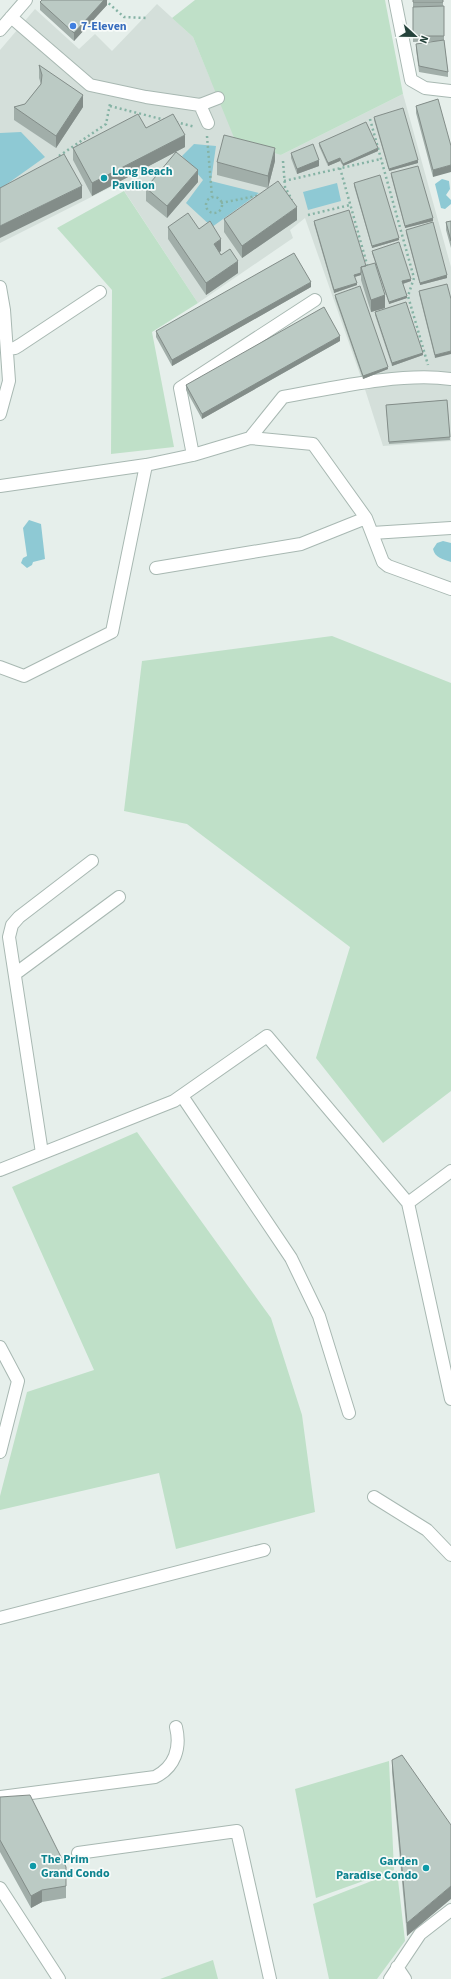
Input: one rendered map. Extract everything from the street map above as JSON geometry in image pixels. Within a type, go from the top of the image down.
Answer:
[{"type":"street","points":[[0,30],[26,0]]},
{"type":"street","points":[[394,0],[411,80],[425,88],[451,91]]},
{"type":"street","points":[[11,17],[90,85],[200,105],[218,98]]},
{"type":"street","points":[[200,105],[204,126]]},
{"type":"street","points":[[0,287],[9,381],[0,414]]},
{"type":"street","points":[[7,349],[20,345],[100,292]]},
{"type":"street","points":[[193,455],[180,388],[315,300]]},
{"type":"street","points":[[250,438],[283,397],[363,383],[431,376],[451,379]]},
{"type":"street","points":[[0,486],[146,464],[193,455],[250,438],[313,444],[366,518],[383,562],[388,566],[451,589]]},
{"type":"street","points":[[0,667],[24,676],[112,632],[146,464]]},
{"type":"street","points":[[156,568],[301,544],[366,518]]},
{"type":"street","points":[[372,532],[451,528]]},
{"type":"street","points":[[42,1153],[9,937],[12,926],[19,917],[92,861]]},
{"type":"street","points":[[15,974],[119,897]]},
{"type":"street","points":[[0,1170],[174,1101],[267,1036],[408,1203],[451,1399]]},
{"type":"street","points":[[182,1096],[291,1258],[319,1316],[349,1414]]},
{"type":"street","points":[[408,1203],[451,1170]]},
{"type":"street","points":[[0,1347],[18,1381],[3,1431],[0,1452]]},
{"type":"street","points":[[374,1498],[411,1519],[446,1542],[451,1555]]},
{"type":"street","points":[[0,1618],[264,1550]]},
{"type":"street","points":[[0,1797],[155,1777],[168,1768],[176,1753],[179,1738],[176,1727]]},
{"type":"street","points":[[78,1854],[237,1831],[270,1979]]},
{"type":"street","points":[[0,1888],[59,1979]]},
{"type":"street","points":[[390,1979],[420,1934],[451,1910]]},
{"type":"street","points":[[397,1967],[406,1979]]},
{"type":"path","points":[[105,0],[124,17],[147,18]]},
{"type":"path","points":[[59,156],[106,124],[113,90]]},
{"type":"path","points":[[110,106],[204,126]]},
{"type":"path","points":[[370,119],[414,278],[408,296],[431,376]]},
{"type":"path","points":[[206,142],[212,197]]},
{"type":"path","points":[[284,181],[382,159]]},
{"type":"path","points":[[283,161],[285,187],[295,206]]},
{"type":"path","points":[[340,168],[369,270]]},
{"type":"path","points":[[278,190],[285,187]]},
{"type":"path","points":[[221,203],[263,194]]},
{"type":"path","points":[[212,197],[218,198],[221,203],[221,208],[218,212],[212,213],[207,211],[207,200],[212,197]]},
{"type":"path","points":[[308,215],[350,204]]},
{"type":"shaded area","name":"Long Beach Pavilion","points":[[157,4],[193,37],[210,78],[281,155],[403,94],[451,267],[451,441],[383,446],[363,383],[305,218],[290,230],[293,238],[198,303],[119,183],[0,243],[0,50],[35,9],[79,49],[95,34],[112,51]]},
{"type":"green space","points":[[195,0],[385,0],[403,94],[281,155],[235,140],[193,37],[172,18]]},
{"type":"green space","points":[[124,191],[198,303],[152,332],[174,447],[111,454],[112,290],[57,228]]},
{"type":"green space","points":[[332,636],[451,683],[451,1091],[383,1143],[316,1058],[350,947],[187,824],[124,811],[142,661]]},
{"type":"green space","points":[[137,1132],[271,1318],[302,1415],[315,1512],[176,1549],[159,1473],[0,1510],[0,1496],[27,1392],[94,1370],[12,1187]]},
{"type":"green space","points":[[389,1761],[394,1870],[316,1898],[295,1789]]},
{"type":"green space","points":[[397,1871],[405,1941],[377,1979],[329,1979],[313,1904]]},
{"type":"green space","points":[[213,1960],[218,1979],[160,1979]]},
{"type":"water","points":[[21,132],[45,157],[0,189],[0,133]]},
{"type":"water","points":[[194,144],[216,146],[211,181],[259,193],[212,227],[186,203],[203,180],[182,156]]},
{"type":"water","points":[[442,179],[449,181],[450,189],[446,195],[451,200],[451,204],[445,209],[441,208],[435,184]]},
{"type":"water","points":[[337,183],[341,201],[308,210],[303,192]]},
{"type":"water","points":[[29,520],[41,524],[45,559],[33,562],[32,565],[27,568],[21,563],[23,558],[27,556],[23,528]]},
{"type":"water","points":[[443,541],[451,543],[451,562],[440,558],[434,552],[433,549],[437,543]]},
{"type":"building","name":"7-Eleven","points":[[42,0],[104,0],[74,33],[40,2]]},
{"type":"building","points":[[413,0],[443,0],[443,2],[413,2]]},
{"type":"building","points":[[444,6],[444,36],[413,36],[413,7]]},
{"type":"building","points":[[444,40],[448,72],[419,66],[416,44]]},
{"type":"building","points":[[39,65],[83,95],[56,136],[14,107],[25,104],[41,84],[42,75]]},
{"type":"building","points":[[438,99],[451,146],[451,165],[433,170],[416,106]]},
{"type":"building","points":[[403,108],[418,160],[389,169],[374,117]]},
{"type":"building","name":"Long Beach Pavilion","points":[[138,114],[146,128],[173,114],[185,135],[92,183],[73,148]]},
{"type":"building","points":[[366,122],[378,148],[343,164],[340,158],[328,163],[319,143]]},
{"type":"building","points":[[224,135],[275,148],[268,176],[217,162]]},
{"type":"building","points":[[313,144],[319,160],[297,169],[291,153]]},
{"type":"building","points":[[176,152],[198,170],[167,206],[146,188]]},
{"type":"building","name":"Long Beach Pavilion","points":[[64,154],[82,186],[0,226],[0,188]]},
{"type":"building","points":[[418,166],[433,218],[405,226],[391,173]]},
{"type":"building","points":[[380,175],[399,238],[372,246],[354,183]]},
{"type":"building","points":[[278,181],[297,207],[242,246],[224,219]]},
{"type":"building","points":[[349,210],[366,266],[361,267],[361,273],[354,275],[357,283],[334,290],[314,221]]},
{"type":"building","points":[[188,213],[199,229],[210,221],[221,239],[214,244],[221,255],[230,249],[238,261],[206,283],[168,227]]},
{"type":"building","points":[[451,221],[451,241],[446,222]]},
{"type":"building","points":[[433,222],[447,275],[420,283],[406,230]]},
{"type":"building","points":[[399,242],[411,279],[402,281],[407,296],[389,302],[372,251]]},
{"type":"building","points":[[294,253],[311,282],[172,360],[156,331]]},
{"type":"building","points":[[375,263],[385,295],[371,300],[361,267]]},
{"type":"building","points":[[447,284],[451,299],[451,351],[435,355],[419,291]]},
{"type":"building","points":[[360,286],[388,367],[363,376],[335,295]]},
{"type":"building","points":[[406,302],[423,353],[392,363],[375,312]]},
{"type":"building","points":[[324,307],[340,336],[202,414],[186,385]]},
{"type":"building","points":[[447,400],[450,437],[389,442],[386,405]]},
{"type":"building","name":"Garden Paradise Condo","points":[[402,1755],[451,1825],[451,1886],[407,1923],[392,1760]]},
{"type":"building","name":"The Prim Grand Condo","points":[[30,1795],[66,1867],[66,1886],[42,1890],[31,1896],[0,1840],[0,1797]]},
{"type":"place","name":"7-Eleven","points":[[73,26]]},
{"type":"place","name":"Long Beach Pavilion","points":[[104,178]]},
{"type":"place","name":"The Prim Grand Condo","points":[[33,1866]]},
{"type":"place","name":"Garden Paradise Condo","points":[[426,1868]]}]
